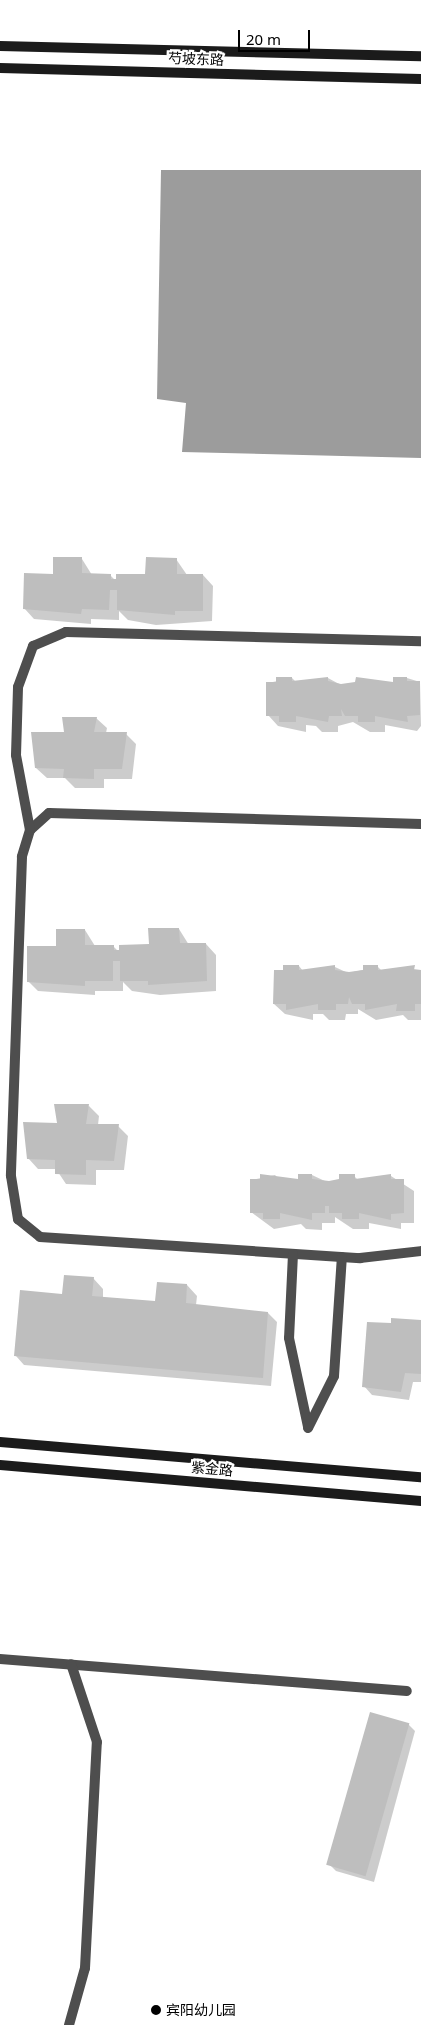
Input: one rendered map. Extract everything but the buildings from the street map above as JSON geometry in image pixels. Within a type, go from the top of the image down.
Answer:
[{"type":"street","name":"芍坡东路","points":[[0,46],[421,56]]},
{"type":"street","name":"芍坡东路","points":[[0,68],[421,79]]},
{"type":"street","points":[[421,642],[66,632],[33,646],[18,687],[16,755],[30,830],[22,857],[11,1176],[18,1218],[40,1237],[342,1257],[421,1251]]},
{"type":"street","points":[[30,830],[49,813],[421,824]]},
{"type":"street","points":[[293,1254],[290,1338],[308,1428],[334,1376],[342,1257]]},
{"type":"street","name":"紫金路","points":[[0,1442],[421,1476]]},
{"type":"street","name":"紫金路","points":[[0,1465],[421,1501]]},
{"type":"street","points":[[0,1659],[406,1691]]},
{"type":"street","points":[[69,2025],[85,1968],[97,1742],[71,1664]]},
{"type":"shaded area","points":[[161,170],[421,170],[421,458],[182,452],[186,403],[157,399]]},
{"type":"place","name":"宾阳幼儿园","points":[[156,2010]]}]
